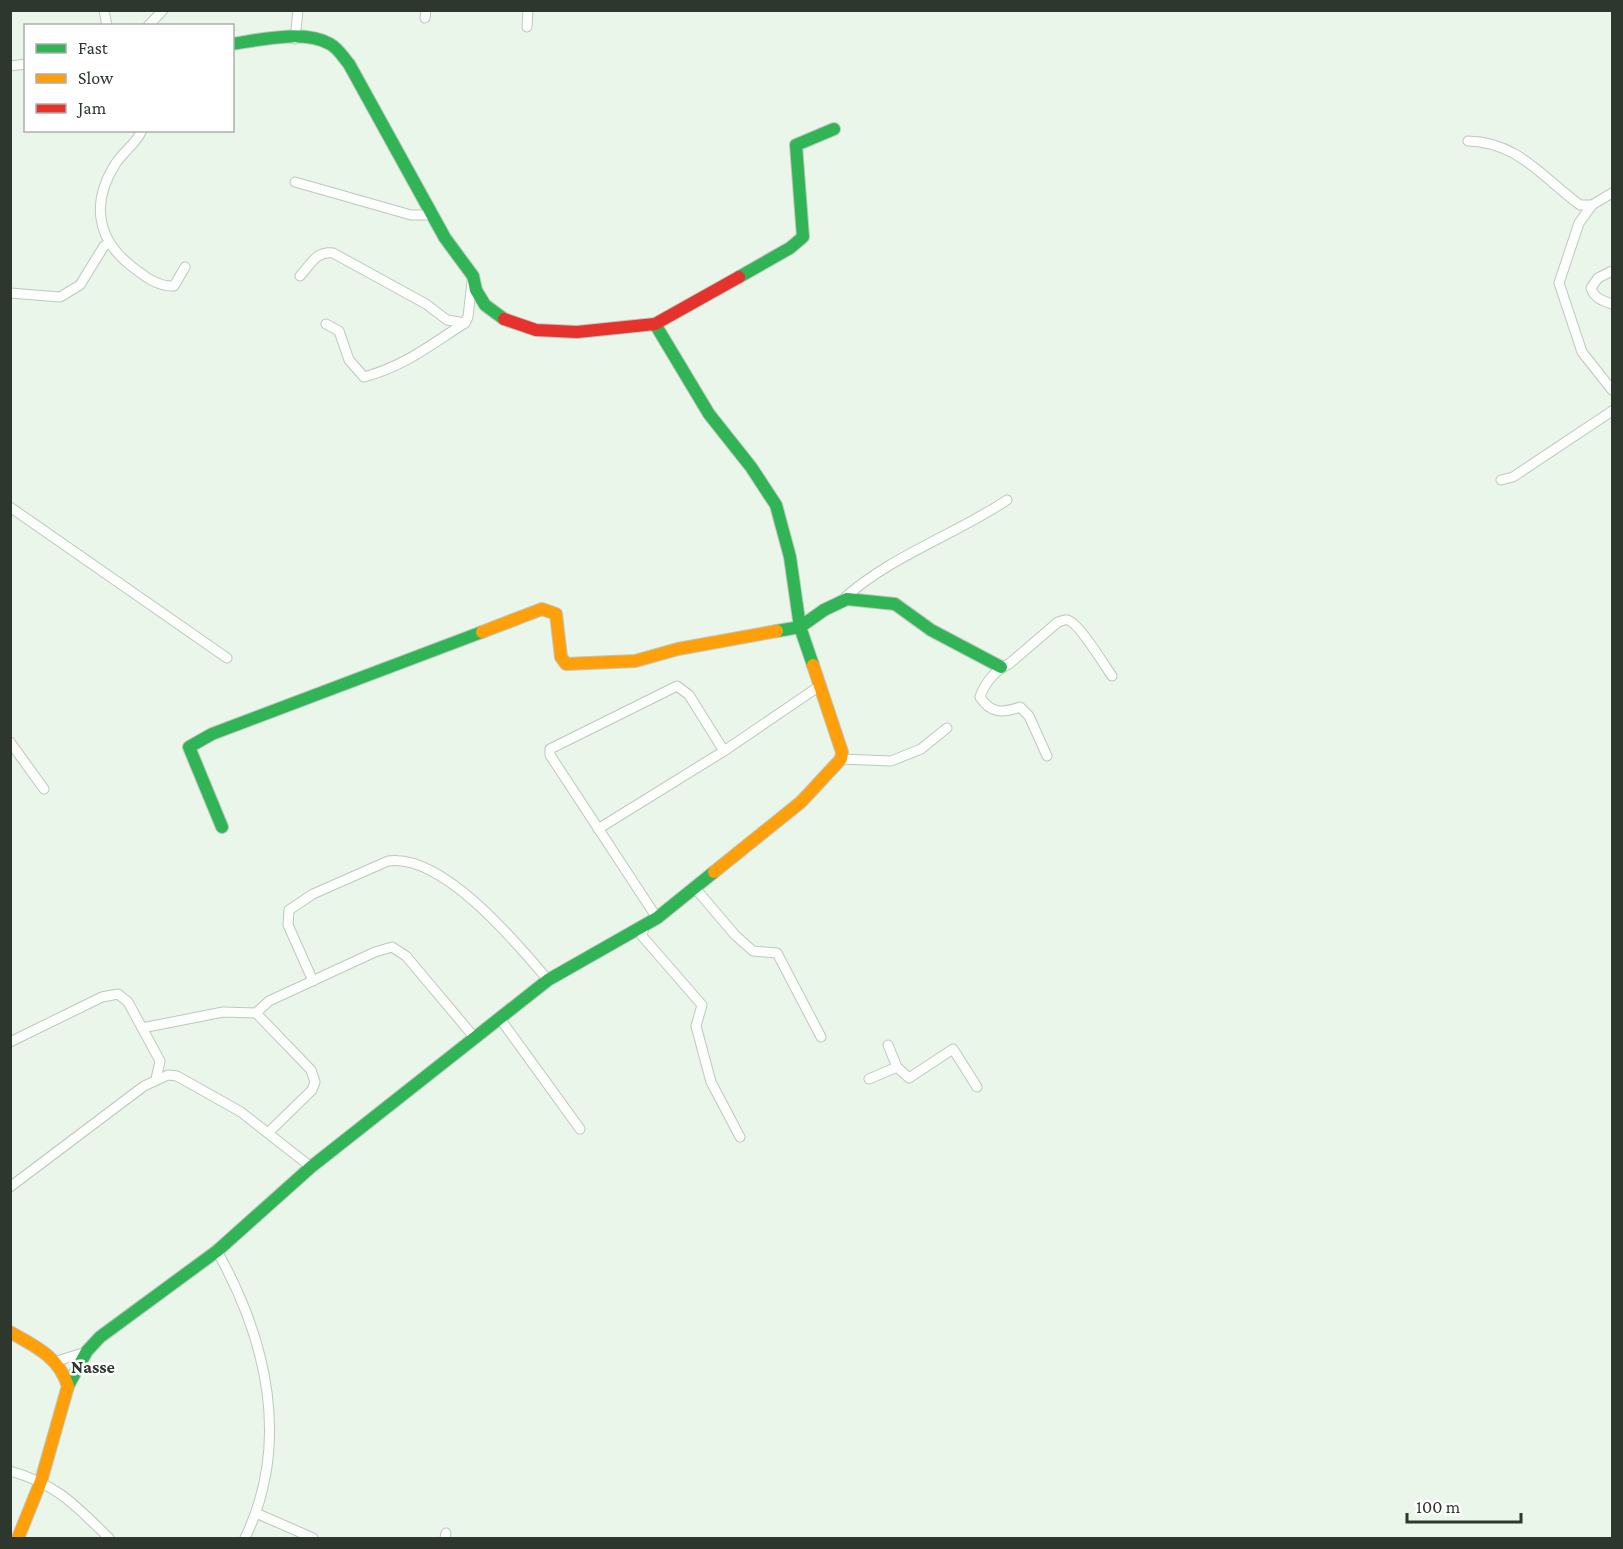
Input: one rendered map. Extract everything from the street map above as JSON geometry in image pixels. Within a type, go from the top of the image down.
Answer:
[{"type":"street","points":[[150,24],[163,10]]},
{"type":"street","points":[[295,39],[298,10]]},
{"type":"street","points":[[527,27],[528,10]]},
{"type":"street","points":[[234,44],[295,39],[323,41],[332,45],[350,64],[445,238],[473,276],[476,290],[491,312],[536,330],[577,332],[655,324],[797,243],[803,237],[796,145],[834,129]]},
{"type":"street","points":[[140,132],[117,161],[102,193],[103,234],[117,255],[163,286],[174,286],[185,267]]},
{"type":"street","points":[[1468,141],[1486,142],[1508,148],[1580,205],[1592,205]]},
{"type":"street","points":[[295,182],[411,215],[433,215]]},
{"type":"street","points":[[1612,193],[1592,205],[1579,223],[1559,284],[1582,352],[1612,390]]},
{"type":"street","points":[[10,293],[60,297],[80,285],[104,246],[109,243]]},
{"type":"street","points":[[300,276],[318,255],[324,252],[333,253],[426,304],[447,320],[465,322]]},
{"type":"street","points":[[1612,271],[1598,278],[1592,288],[1593,294],[1612,304]]},
{"type":"street","points":[[326,324],[339,331],[349,360],[364,376],[413,358],[465,322],[468,317],[473,276]]},
{"type":"street","points":[[18,1539],[41,1481],[68,1386],[87,1351],[125,1317],[217,1251],[311,1167],[474,1037],[501,1020],[548,980],[657,918],[801,802],[841,759],[842,752],[800,627],[790,557],[776,505],[751,466],[709,414],[655,324]]},
{"type":"street","points":[[1501,480],[1513,477],[1612,411]]},
{"type":"street","points":[[222,827],[189,747],[212,731],[250,722],[542,609],[556,614],[561,657],[566,664],[635,661],[678,649],[800,627],[842,600],[885,567],[975,521],[1007,500]]},
{"type":"street","points":[[10,507],[226,658]]},
{"type":"street","points":[[842,600],[895,604],[931,630],[1001,667]]},
{"type":"street","points":[[1047,756],[1029,716],[1020,707],[999,713],[990,709],[980,697],[982,690],[1001,667],[1065,619],[1078,629],[1112,676]]},
{"type":"street","points":[[598,829],[724,751],[821,685]]},
{"type":"street","points":[[657,918],[549,751],[553,745],[677,686],[689,694],[724,751]]},
{"type":"street","points":[[841,759],[891,761],[921,749],[947,728]]},
{"type":"street","points":[[10,742],[44,789]]},
{"type":"street","points":[[313,981],[288,924],[289,910],[313,894],[388,861],[398,859],[411,861],[439,875],[482,909],[548,980]]},
{"type":"street","points":[[695,888],[735,935],[753,951],[777,953],[821,1037]]},
{"type":"street","points":[[644,927],[642,936],[702,1005],[696,1026],[711,1082],[740,1137]]},
{"type":"street","points":[[256,1013],[269,1001],[375,952],[392,947],[400,950],[474,1037]]},
{"type":"street","points":[[10,1042],[111,993],[123,997],[160,1061],[156,1079]]},
{"type":"street","points":[[142,1028],[223,1012],[256,1013],[311,1070],[315,1082],[312,1090],[269,1132]]},
{"type":"street","points":[[501,1020],[579,1129]]},
{"type":"street","points":[[888,1045],[897,1067],[909,1078],[953,1049],[977,1087]]},
{"type":"street","points":[[869,1079],[897,1067]]},
{"type":"street","points":[[10,1187],[156,1079],[177,1076],[241,1112],[311,1167]]},
{"type":"street","points":[[217,1251],[231,1276],[255,1339],[269,1408],[271,1446],[267,1475],[256,1513],[244,1539]]},
{"type":"street","points":[[10,1332],[57,1361],[66,1376],[68,1386]]},
{"type":"street","points":[[57,1361],[87,1351]]},
{"type":"street","points":[[10,1471],[41,1481],[86,1513],[108,1538]]},
{"type":"street","points":[[256,1513],[313,1539]]},
{"type":"traffic: fast","points":[[234,44],[295,36],[319,40],[338,50],[349,64],[445,238],[473,276],[476,290],[485,305],[504,319]]},
{"type":"traffic: fast","points":[[739,277],[790,248],[803,237],[796,145],[834,129]]},
{"type":"traffic: fast","points":[[655,324],[709,414],[751,467],[776,505],[790,557],[800,627],[813,665]]},
{"type":"traffic: fast","points":[[777,631],[800,627],[824,610],[847,599],[895,604],[931,630],[1001,667]]},
{"type":"traffic: fast","points":[[222,827],[189,747],[212,734],[482,632]]},
{"type":"traffic: fast","points":[[68,1386],[87,1351],[100,1337],[217,1251],[311,1167],[548,980],[657,918],[714,872]]},
{"type":"traffic: slow","points":[[482,632],[542,609],[556,614],[561,657],[566,664],[635,661],[678,649],[777,631]]},
{"type":"traffic: slow","points":[[714,872],[801,802],[841,759],[842,752],[813,665]]},
{"type":"traffic: slow","points":[[10,1332],[45,1353],[59,1367],[68,1386],[41,1481],[18,1538]]},
{"type":"traffic: jam","points":[[504,319],[536,330],[577,332],[655,324],[739,277]]},
{"type":"district","name":"Nasse","points":[[93,1367]]}]
